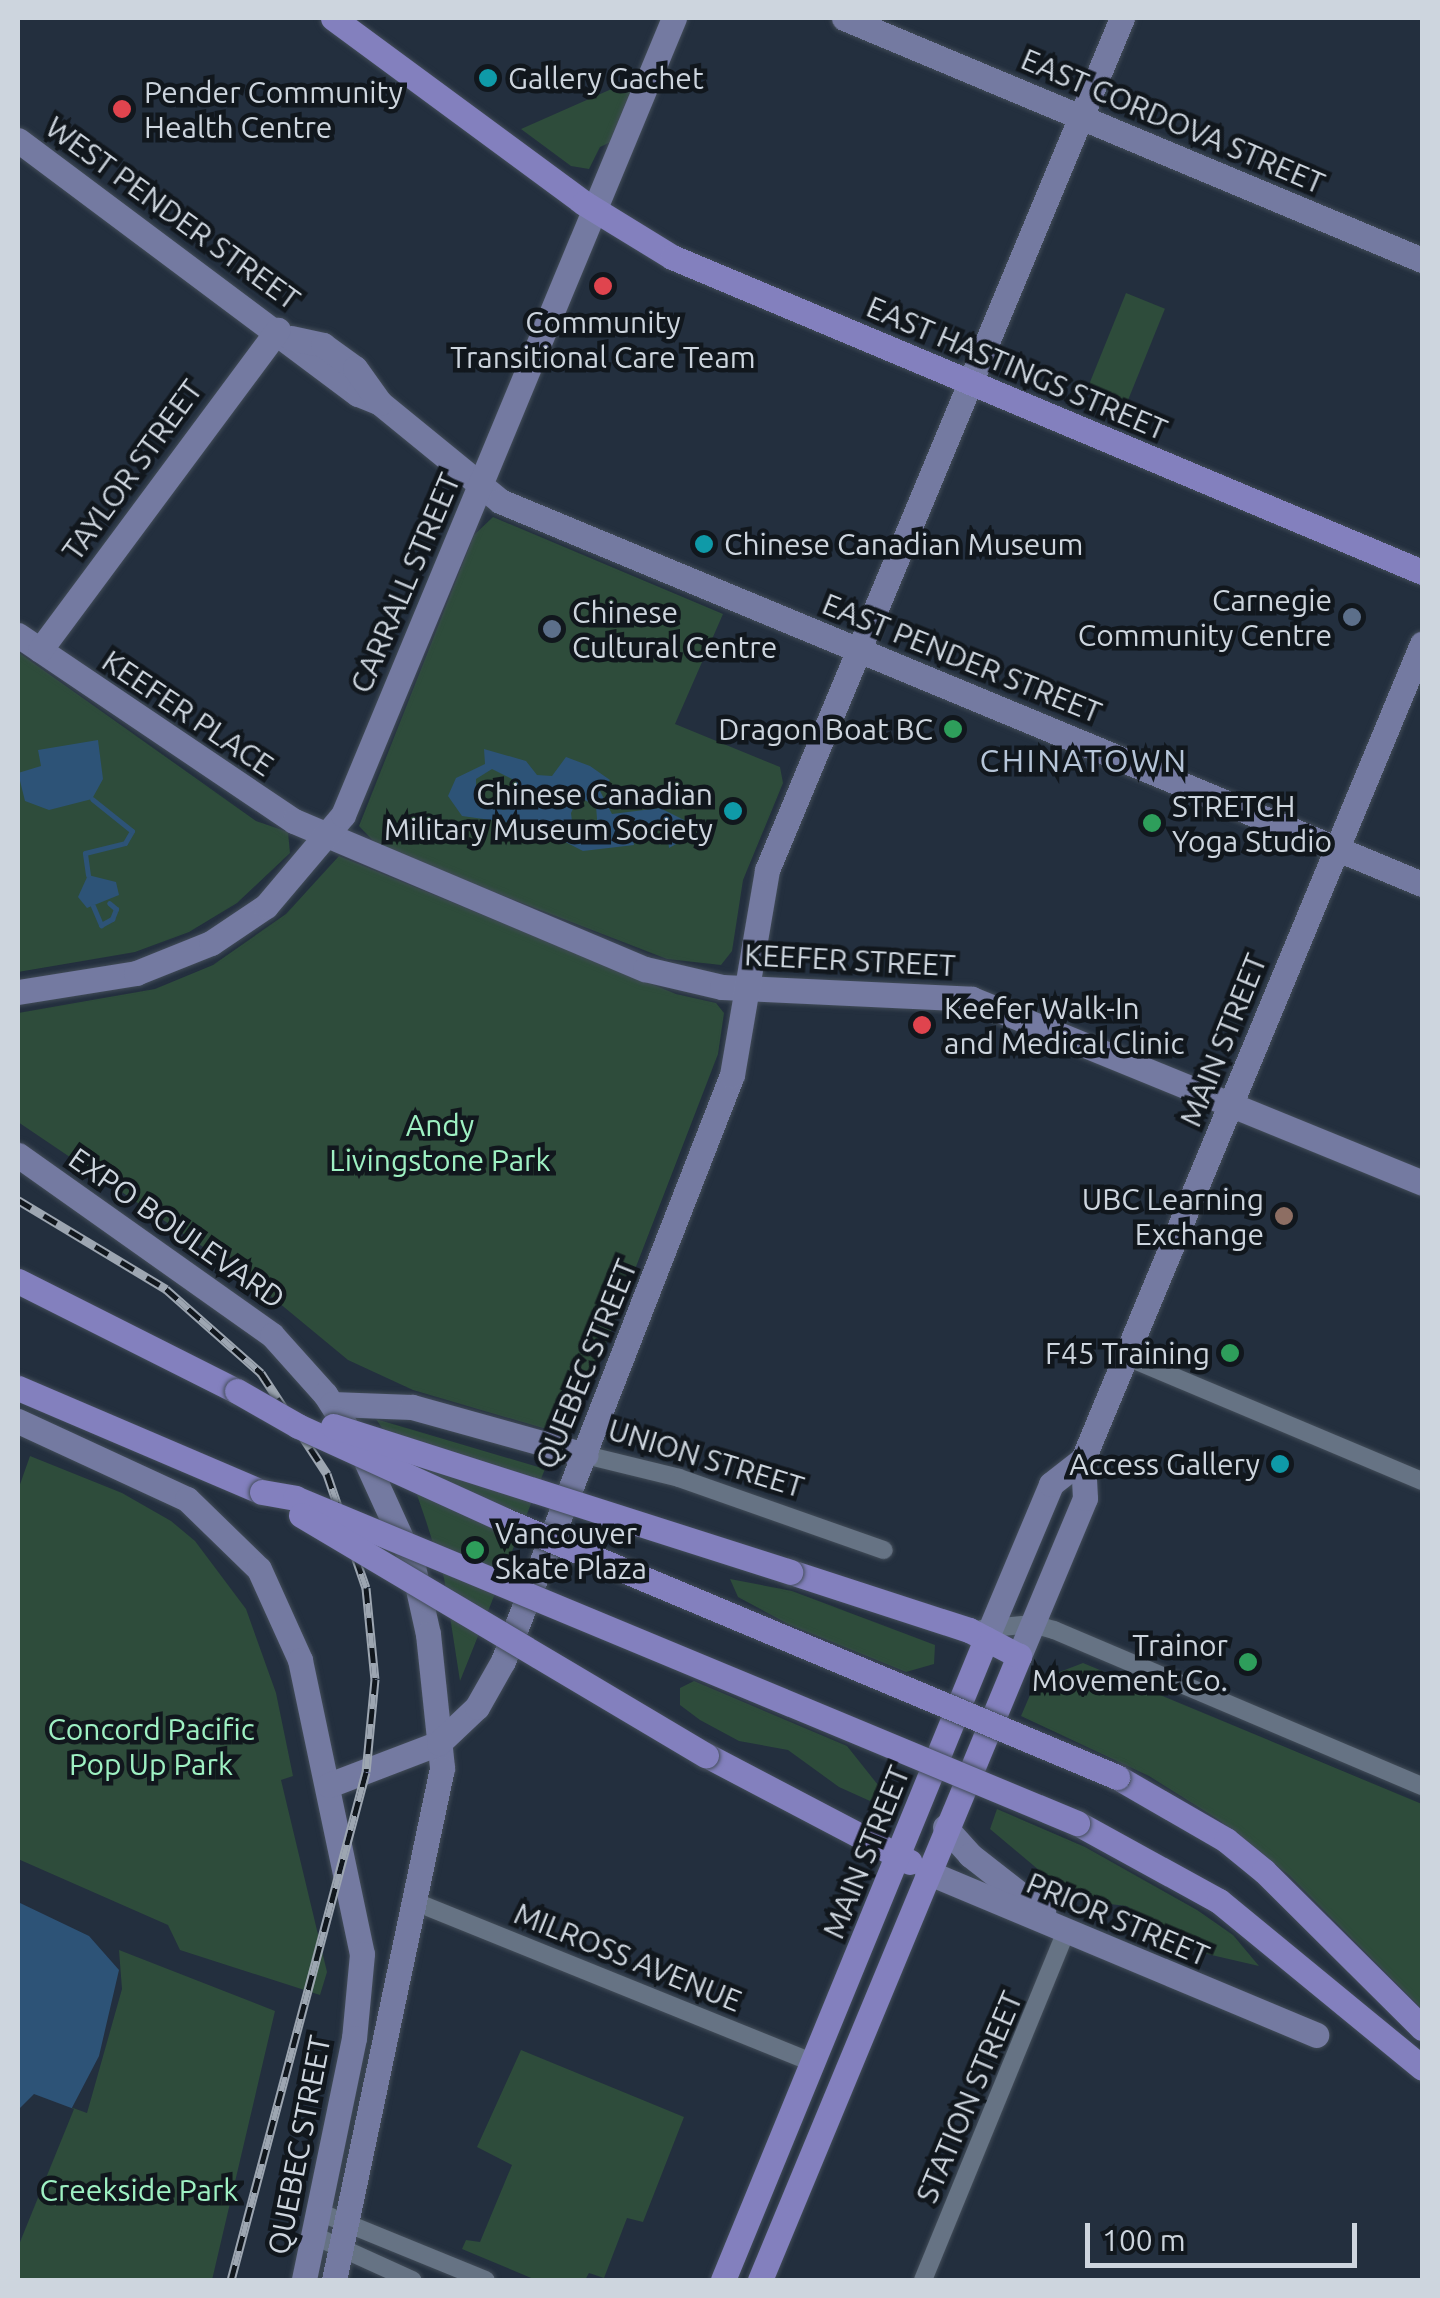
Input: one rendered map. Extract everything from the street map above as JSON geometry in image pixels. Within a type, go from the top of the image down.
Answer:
[{"type":"main road","name":"EAST HASTINGS STREET","points":[[334,18],[594,210],[695,269],[1422,572]]},
{"type":"main road","name":"CARRALL STREET","points":[[18,992],[136,973],[211,943],[266,906],[326,836],[354,792],[674,18]]},
{"type":"main road","name":"EAST CORDOVA STREET","points":[[844,18],[1422,260]]},
{"type":"main road","name":"QUEBEC STREET","points":[[304,2280],[354,2038],[362,1954],[329,1785],[440,1743],[490,1688],[732,1075],[749,987],[760,889],[1122,18]]},
{"type":"main road","name":"WEST PENDER STREET","points":[[18,140],[284,334],[358,394],[380,403],[480,488]]},
{"type":"main road","name":"TAYLOR STREET","points":[[40,650],[284,334]]},
{"type":"main road","name":"EAST PENDER STREET","points":[[480,488],[858,651],[1422,884]]},
{"type":"main road","name":"KEEFER PLACE","points":[[18,635],[251,797],[326,836]]},
{"type":"main road","name":"MAIN STREET","points":[[760,2280],[945,1827],[1085,1498],[1083,1459],[1422,644]]},
{"type":"main road","name":"KEEFER STREET","points":[[326,836],[645,969],[696,984],[972,999],[1422,1183]]},
{"type":"main road","name":"EXPO BOULEVARD","points":[[18,1156],[242,1308],[332,1404],[376,1474],[412,1562],[440,1743]]},
{"type":"main road","points":[[18,1281],[237,1391],[298,1426],[504,1520],[1117,1777],[1226,1840],[1264,1871],[1422,2028]]},
{"type":"main road","points":[[18,1388],[262,1492],[294,1498],[1076,1823],[1219,1901],[1422,2068]]},
{"type":"main road","points":[[237,1391],[978,1631],[1018,1656]]},
{"type":"main road","name":"UNION STREET","points":[[332,1404],[412,1407],[585,1455]]},
{"type":"main road","points":[[18,1421],[187,1499],[245,1551],[284,1613],[329,1785]]},
{"type":"main road","name":"MAIN STREET","points":[[723,2280],[816,2064],[899,1856],[978,1631],[1051,1484],[1083,1459]]},
{"type":"main road","name":"PRIOR STREET","points":[[262,1492],[706,1754],[928,1872],[1065,1933],[1316,2035]]},
{"type":"main road","name":"QUEBEC STREET","points":[[334,2280],[418,1904],[442,1768],[440,1743]]},
{"type":"main road","points":[[945,1827],[1065,1933]]},
{"type":"street","points":[[1127,1357],[1422,1482]]},
{"type":"street","name":"UNION STREET","points":[[585,1455],[679,1478],[884,1550]]},
{"type":"street","points":[[978,1631],[1033,1624],[1422,1786]]},
{"type":"street","name":"MILROSS AVENUE","points":[[418,1904],[816,2064]]},
{"type":"street","name":"STATION STREET","points":[[922,2280],[1065,1933]]},
{"type":"street","points":[[317,2224],[347,2222],[486,2280]]},
{"type":"street","points":[[317,2224],[340,2250],[412,2280]]},
{"type":"green space","points":[[641,76],[613,141],[600,147],[589,169],[571,166],[521,129]]},
{"type":"green space","points":[[1126,293],[1165,309],[1126,404],[1087,388]]},
{"type":"green space","points":[[493,517],[723,614],[675,724],[780,767],[783,783],[743,880],[732,951],[721,965],[667,959],[380,848],[359,826],[474,535]]},
{"type":"green space","points":[[18,652],[256,821],[288,832],[290,853],[237,903],[189,932],[135,952],[18,972]]},
{"type":"green space","name":"Andy Livingstone Park","points":[[339,856],[676,994],[716,1003],[724,1013],[718,1054],[577,1420],[563,1434],[413,1390],[348,1360],[249,1278],[18,1122],[18,1013],[155,989],[213,965],[286,914]]},
{"type":"green space","name":"Vancouver Skate Plaza","points":[[376,1419],[545,1469],[460,1681],[444,1578],[426,1521],[406,1463]]},
{"type":"green space","name":"Concord Pacific Pop Up Park","points":[[30,1456],[122,1493],[171,1521],[195,1541],[246,1609],[276,1693],[293,1776],[281,1780],[327,1972],[320,1995],[180,1950],[168,1925],[18,1859],[18,1490]]},
{"type":"green space","points":[[730,1579],[792,1591],[935,1645],[934,1664],[906,1672],[788,1624],[738,1597]]},
{"type":"green space","points":[[1083,1663],[1422,1804],[1422,2009],[1289,1875],[1219,1820],[1149,1776],[1021,1716],[1036,1681]]},
{"type":"green space","points":[[694,1681],[847,1746],[882,1790],[870,1801],[839,1787],[788,1750],[739,1741],[700,1720],[680,1705],[680,1688]]},
{"type":"green space","points":[[997,1809],[1085,1847],[1197,1910],[1233,1935],[1259,1966],[1207,1954],[1126,1906],[1086,1901],[1053,1882],[990,1829]]},
{"type":"green space","name":"Creekside Park","points":[[119,1950],[275,2011],[212,2280],[18,2280],[18,2110],[34,2094],[87,2113],[122,1989]]},
{"type":"green space","points":[[521,2050],[684,2117],[643,2222],[627,2218],[604,2278],[589,2273],[585,2280],[536,2280],[462,2249],[466,2240],[480,2242],[512,2165],[477,2147]]},
{"type":"water","points":[[98,740],[103,779],[92,799],[49,810],[25,801],[18,773],[41,766],[38,750]]},
{"type":"water","points":[[484,749],[526,761],[537,775],[552,776],[566,757],[590,766],[610,780],[600,791],[612,814],[660,808],[692,824],[687,838],[669,848],[667,831],[631,825],[634,845],[583,851],[534,826],[462,816],[448,796],[456,778],[485,764]],"holes":[[[492,769],[516,781],[523,806],[503,810],[476,796],[476,779]],[[579,797],[596,806],[598,832],[588,837],[573,830],[571,813]]]},
{"type":"water","points":[[88,875],[116,882],[119,895],[87,908],[78,897]]},
{"type":"water","points":[[18,1902],[89,1936],[119,1970],[99,2056],[64,2123],[18,2247]]},
{"type":"pier","points":[[34,2094],[74,2109],[18,2247],[18,2110]]},
{"type":"waterway","points":[[88,875],[85,853],[125,843],[132,831],[92,799]]},
{"type":"waterway","points":[[101,925],[112,919],[116,909],[109,903]]},
{"type":"waterway","points":[[93,906],[101,925]]},
{"type":"railway","points":[[18,1200],[166,1289],[261,1373],[327,1474],[366,1588],[375,1679],[366,1772],[231,2280]]},
{"type":"place","name":"Gallery Gachet","points":[[488,78]]},
{"type":"place","name":"Pender Community Health Centre","points":[[122,109]]},
{"type":"place","name":"Community Transitional Care Team","points":[[603,286]]},
{"type":"place","name":"Chinese Canadian Museum","points":[[704,544]]},
{"type":"place","name":"Carnegie Community Centre","points":[[1352,617]]},
{"type":"place","name":"Chinese Cultural Centre","points":[[552,629]]},
{"type":"place","name":"Dragon Boat BC","points":[[953,729]]},
{"type":"place","name":"Chinese Canadian Military Museum Society","points":[[733,811]]},
{"type":"place","name":"STRETCH Yoga Studio","points":[[1152,823]]},
{"type":"place","name":"Keefer Walk-In and Medical Clinic","points":[[922,1025]]},
{"type":"place","name":"UBC Learning Exchange","points":[[1284,1216]]},
{"type":"place","name":"F45 Training","points":[[1230,1353]]},
{"type":"place","name":"Access Gallery","points":[[1280,1464]]},
{"type":"place","name":"Vancouver Skate Plaza","points":[[475,1550]]},
{"type":"place","name":"Trainor Movement Co.","points":[[1248,1662]]},
{"type":"district","name":"CHINATOWN","points":[[1084,760]]}]
